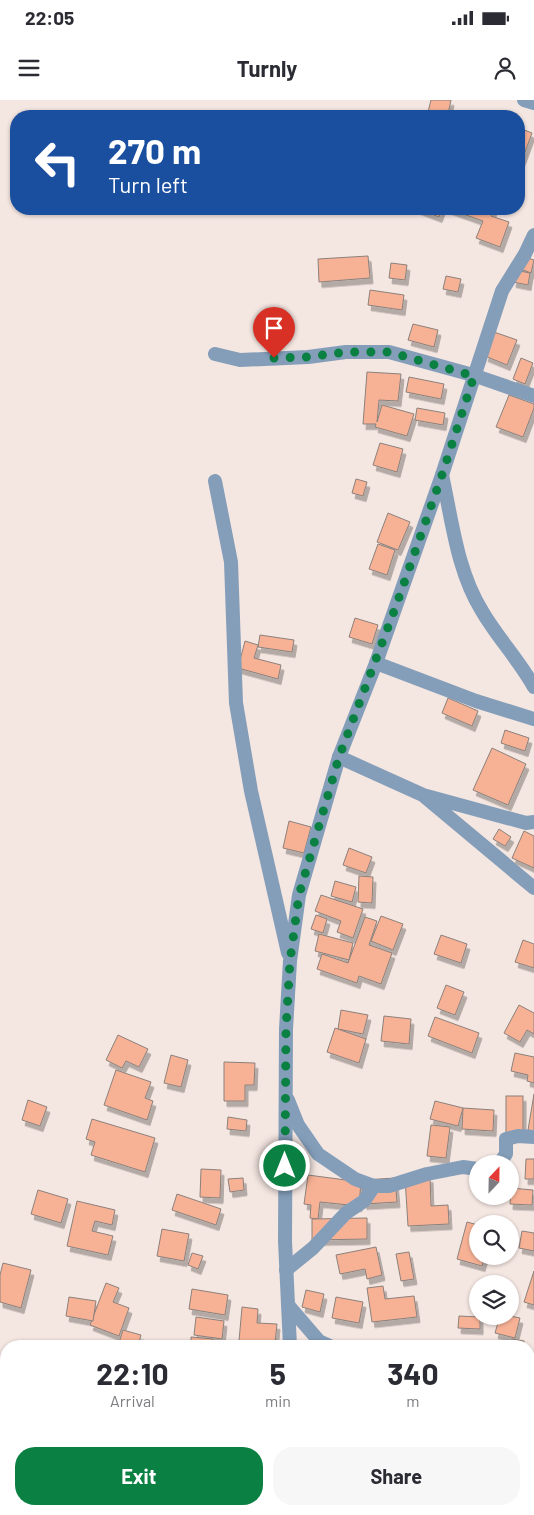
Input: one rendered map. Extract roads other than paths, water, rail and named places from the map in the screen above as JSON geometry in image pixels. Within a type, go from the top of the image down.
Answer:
[{"type":"street","points":[[524,100],[534,103]]},
{"type":"street","points":[[290,1340],[286,1270],[286,1029],[290,961],[299,895],[339,757],[376,663],[442,475],[502,291],[525,254],[534,235]]},
{"type":"street","points":[[215,354],[240,360],[308,357],[346,352],[389,352],[474,376],[534,396]]},
{"type":"street","points":[[442,475],[459,551],[471,591],[482,611],[518,660],[534,686]]},
{"type":"street","points":[[215,481],[231,562],[236,703],[255,808],[290,961]]},
{"type":"street","points":[[376,663],[476,701],[534,719]]},
{"type":"street","points":[[339,757],[423,795],[526,823],[534,822]]},
{"type":"street","points":[[423,795],[534,888]]},
{"type":"street","points":[[285,1092],[298,1125],[318,1154],[355,1179],[374,1186],[389,1186],[428,1174],[463,1167],[469,1168]]},
{"type":"street","points":[[505,1155],[506,1139],[518,1136],[534,1137]]},
{"type":"street","points":[[286,1270],[312,1248],[346,1213],[364,1201],[374,1186]]},
{"type":"street","points":[[288,1305],[319,1340]]}]
